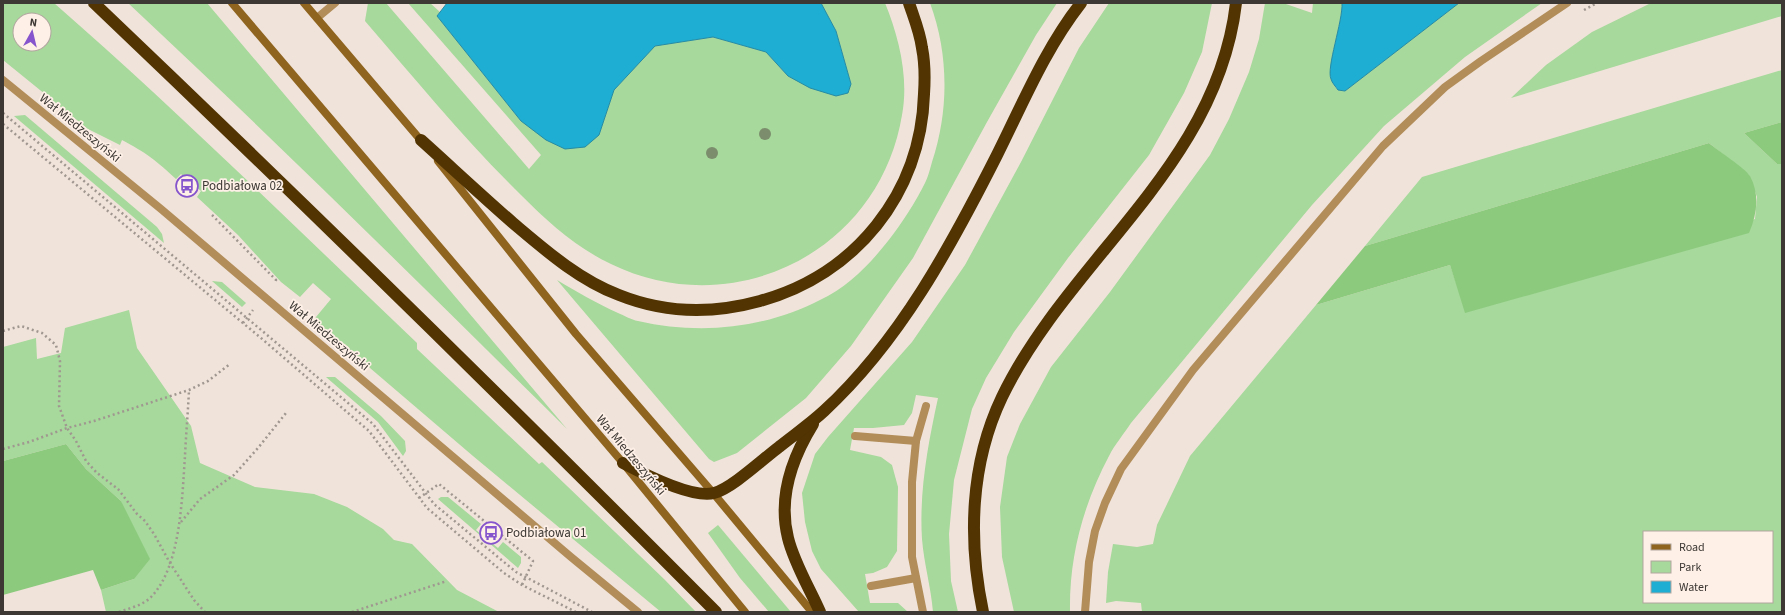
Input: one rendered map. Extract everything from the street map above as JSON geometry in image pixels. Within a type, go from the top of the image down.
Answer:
[{"type":"highway","points":[[94,3],[271,171],[504,399],[716,612]]},
{"type":"highway","points":[[421,140],[542,247],[591,282],[619,295],[640,302],[682,310],[712,310],[754,303],[801,286],[825,273],[863,242],[892,206],[914,155],[921,128],[924,105],[925,77],[923,49],[909,3]]},
{"type":"highway","points":[[623,463],[644,474],[688,492],[714,494],[731,484],[816,417],[848,387],[871,361],[914,301],[952,241],[1055,39],[1081,3]]},
{"type":"highway","points":[[983,612],[975,568],[973,541],[974,507],[983,453],[1001,398],[1031,346],[1163,176],[1190,135],[1210,98],[1227,50],[1236,3]]},
{"type":"highway","points":[[816,417],[800,444],[792,465],[787,491],[785,514],[788,538],[820,612]]},
{"type":"main road","name":"Wał Miedzeszyński","points":[[232,3],[623,463],[745,612]]},
{"type":"main road","points":[[304,3],[421,140],[576,334],[714,494],[812,612]]},
{"type":"street","points":[[317,18],[335,3]]},
{"type":"street","points":[[1085,612],[1089,562],[1095,531],[1105,503],[1121,469],[1193,370],[1383,146],[1445,88],[1481,60],[1567,3]]},
{"type":"street","name":"Wał Miedzeszyński","points":[[3,80],[161,209],[559,548],[638,612]]},
{"type":"street","points":[[924,612],[912,557],[912,490],[916,441],[926,406]]},
{"type":"street","points":[[854,436],[916,441]]},
{"type":"street","points":[[871,586],[916,578]]},
{"type":"path","points":[[1579,13],[1597,3]]},
{"type":"path","points":[[3,113],[373,424],[434,504],[516,572],[592,612]]},
{"type":"path","points":[[3,124],[261,338],[369,431],[427,508],[498,568],[522,585],[576,612]]},
{"type":"path","points":[[3,331],[21,326],[42,333],[56,345],[60,361],[59,406],[67,428],[76,441],[86,461],[97,473],[118,489],[137,514],[145,521],[194,600],[205,612]]},
{"type":"path","points":[[3,449],[29,442],[67,428],[115,415],[189,390],[208,381],[230,364]]},
{"type":"path","points":[[119,612],[138,605],[151,598],[162,583],[170,563],[180,522],[189,390]]},
{"type":"path","points":[[180,522],[200,498],[234,475],[286,413]]},
{"type":"path","points":[[419,498],[440,484],[533,561],[522,585]]},
{"type":"path","points":[[352,612],[447,581]]},
{"type":"green space","points":[[3,3],[54,3],[101,44],[237,171],[417,343],[417,349],[539,464],[542,462],[664,579],[696,612],[661,612],[473,456],[315,321],[316,317],[331,299],[313,283],[300,297],[281,282],[238,235],[197,197],[201,191],[181,174],[176,179],[150,157],[130,144],[122,140],[120,145],[88,129],[3,60]]},
{"type":"green space","points":[[128,3],[207,3],[567,429],[294,161]]},
{"type":"green space","points":[[368,3],[386,3],[529,169],[541,155],[408,3],[430,3],[440,12],[437,16],[521,121],[599,135],[614,90],[654,46],[713,37],[766,52],[788,76],[848,93],[851,84],[836,31],[821,3],[885,3],[895,30],[901,58],[904,87],[902,115],[888,163],[865,204],[833,238],[794,263],[751,279],[705,285],[658,280],[611,264],[586,250],[552,224],[531,205],[460,131],[365,21]]},
{"type":"green space","points":[[930,3],[1057,3],[1036,35],[913,258],[851,346],[806,398],[737,453],[714,462],[709,459],[557,280],[594,301],[633,320],[684,328],[731,327],[754,323],[799,310],[840,289],[866,267],[888,241],[913,205],[929,173],[938,143],[944,103],[941,42]]},
{"type":"green space","points":[[1109,3],[1212,3],[1202,52],[1184,93],[1149,155],[1068,258],[1014,332],[986,378],[972,409],[954,480],[949,534],[951,581],[958,612],[933,612],[922,539],[921,521],[925,468],[938,398],[916,395],[912,413],[904,425],[854,428],[850,450],[881,457],[892,465],[898,487],[897,551],[887,567],[873,573],[865,574],[870,603],[898,603],[908,612],[859,612],[821,569],[812,551],[805,522],[802,493],[815,454],[828,437],[912,342],[965,265],[1021,162],[1079,48]]},
{"type":"green space","points":[[1265,3],[1283,3],[1312,13],[1313,3],[1342,3],[1342,11],[1330,73],[1331,80],[1336,88],[1338,90],[1345,91],[1459,3],[1542,3],[1465,57],[1384,126],[1312,205],[1131,423],[1109,456],[1085,512],[1079,532],[1072,571],[1070,612],[1014,612],[1002,557],[1000,507],[1007,457],[1020,424],[1051,367],[1110,292],[1210,155],[1229,119],[1249,72],[1259,39]]},
{"type":"green space","points":[[1651,3],[1782,3],[1782,16],[1511,98],[1546,65],[1592,32]]},
{"type":"green space","points":[[1782,70],[1782,122],[1744,133],[1777,164],[1782,164],[1782,612],[1142,612],[1141,603],[1116,601],[1106,603],[1108,572],[1113,544],[1137,547],[1153,544],[1157,525],[1190,456],[1316,305],[1450,265],[1466,312],[1755,219],[1757,197],[1749,175],[1709,143],[1365,246],[1422,177]]},
{"type":"green space","points":[[25,115],[157,227],[162,234],[164,243],[14,116]]},
{"type":"green space","points":[[1782,122],[1782,164],[1777,164],[1744,133]]},
{"type":"green space","points":[[1709,143],[1750,176],[1755,190],[1756,204],[1754,219],[1749,233],[1465,313],[1450,265],[1316,305],[1365,246]]},
{"type":"green space","points":[[212,281],[222,282],[246,303],[242,307]]},
{"type":"green space","points":[[129,310],[137,348],[191,426],[200,463],[255,487],[314,494],[347,507],[383,529],[394,540],[412,544],[457,590],[499,612],[106,612],[101,590],[134,579],[121,501],[86,469],[66,444],[3,461],[3,347],[36,338],[37,359],[61,353],[65,328]]},
{"type":"green space","points":[[326,377],[335,377],[381,416],[405,441],[406,451],[403,456],[378,422]]},
{"type":"green space","points":[[66,444],[86,469],[121,501],[150,559],[134,579],[101,590],[93,570],[3,595],[3,461]]},
{"type":"green space","points":[[441,497],[448,497],[481,524],[476,530],[498,548],[503,542],[521,557],[521,563],[518,568],[438,499]]},
{"type":"green space","points":[[718,525],[791,612],[769,612],[740,578],[708,533]]},
{"type":"water","points":[[447,3],[821,3],[836,31],[851,84],[848,93],[836,96],[810,88],[788,76],[766,52],[713,37],[655,46],[614,90],[599,135],[585,147],[565,149],[546,140],[521,121],[437,16]]},
{"type":"water","points":[[1342,3],[1459,3],[1345,91],[1338,90],[1333,83],[1330,73],[1342,11]]},
{"type":"place","name":"Podbiałowa 02","points":[[187,186]]},
{"type":"place","name":"Podbiałowa 01","points":[[491,533]]}]
